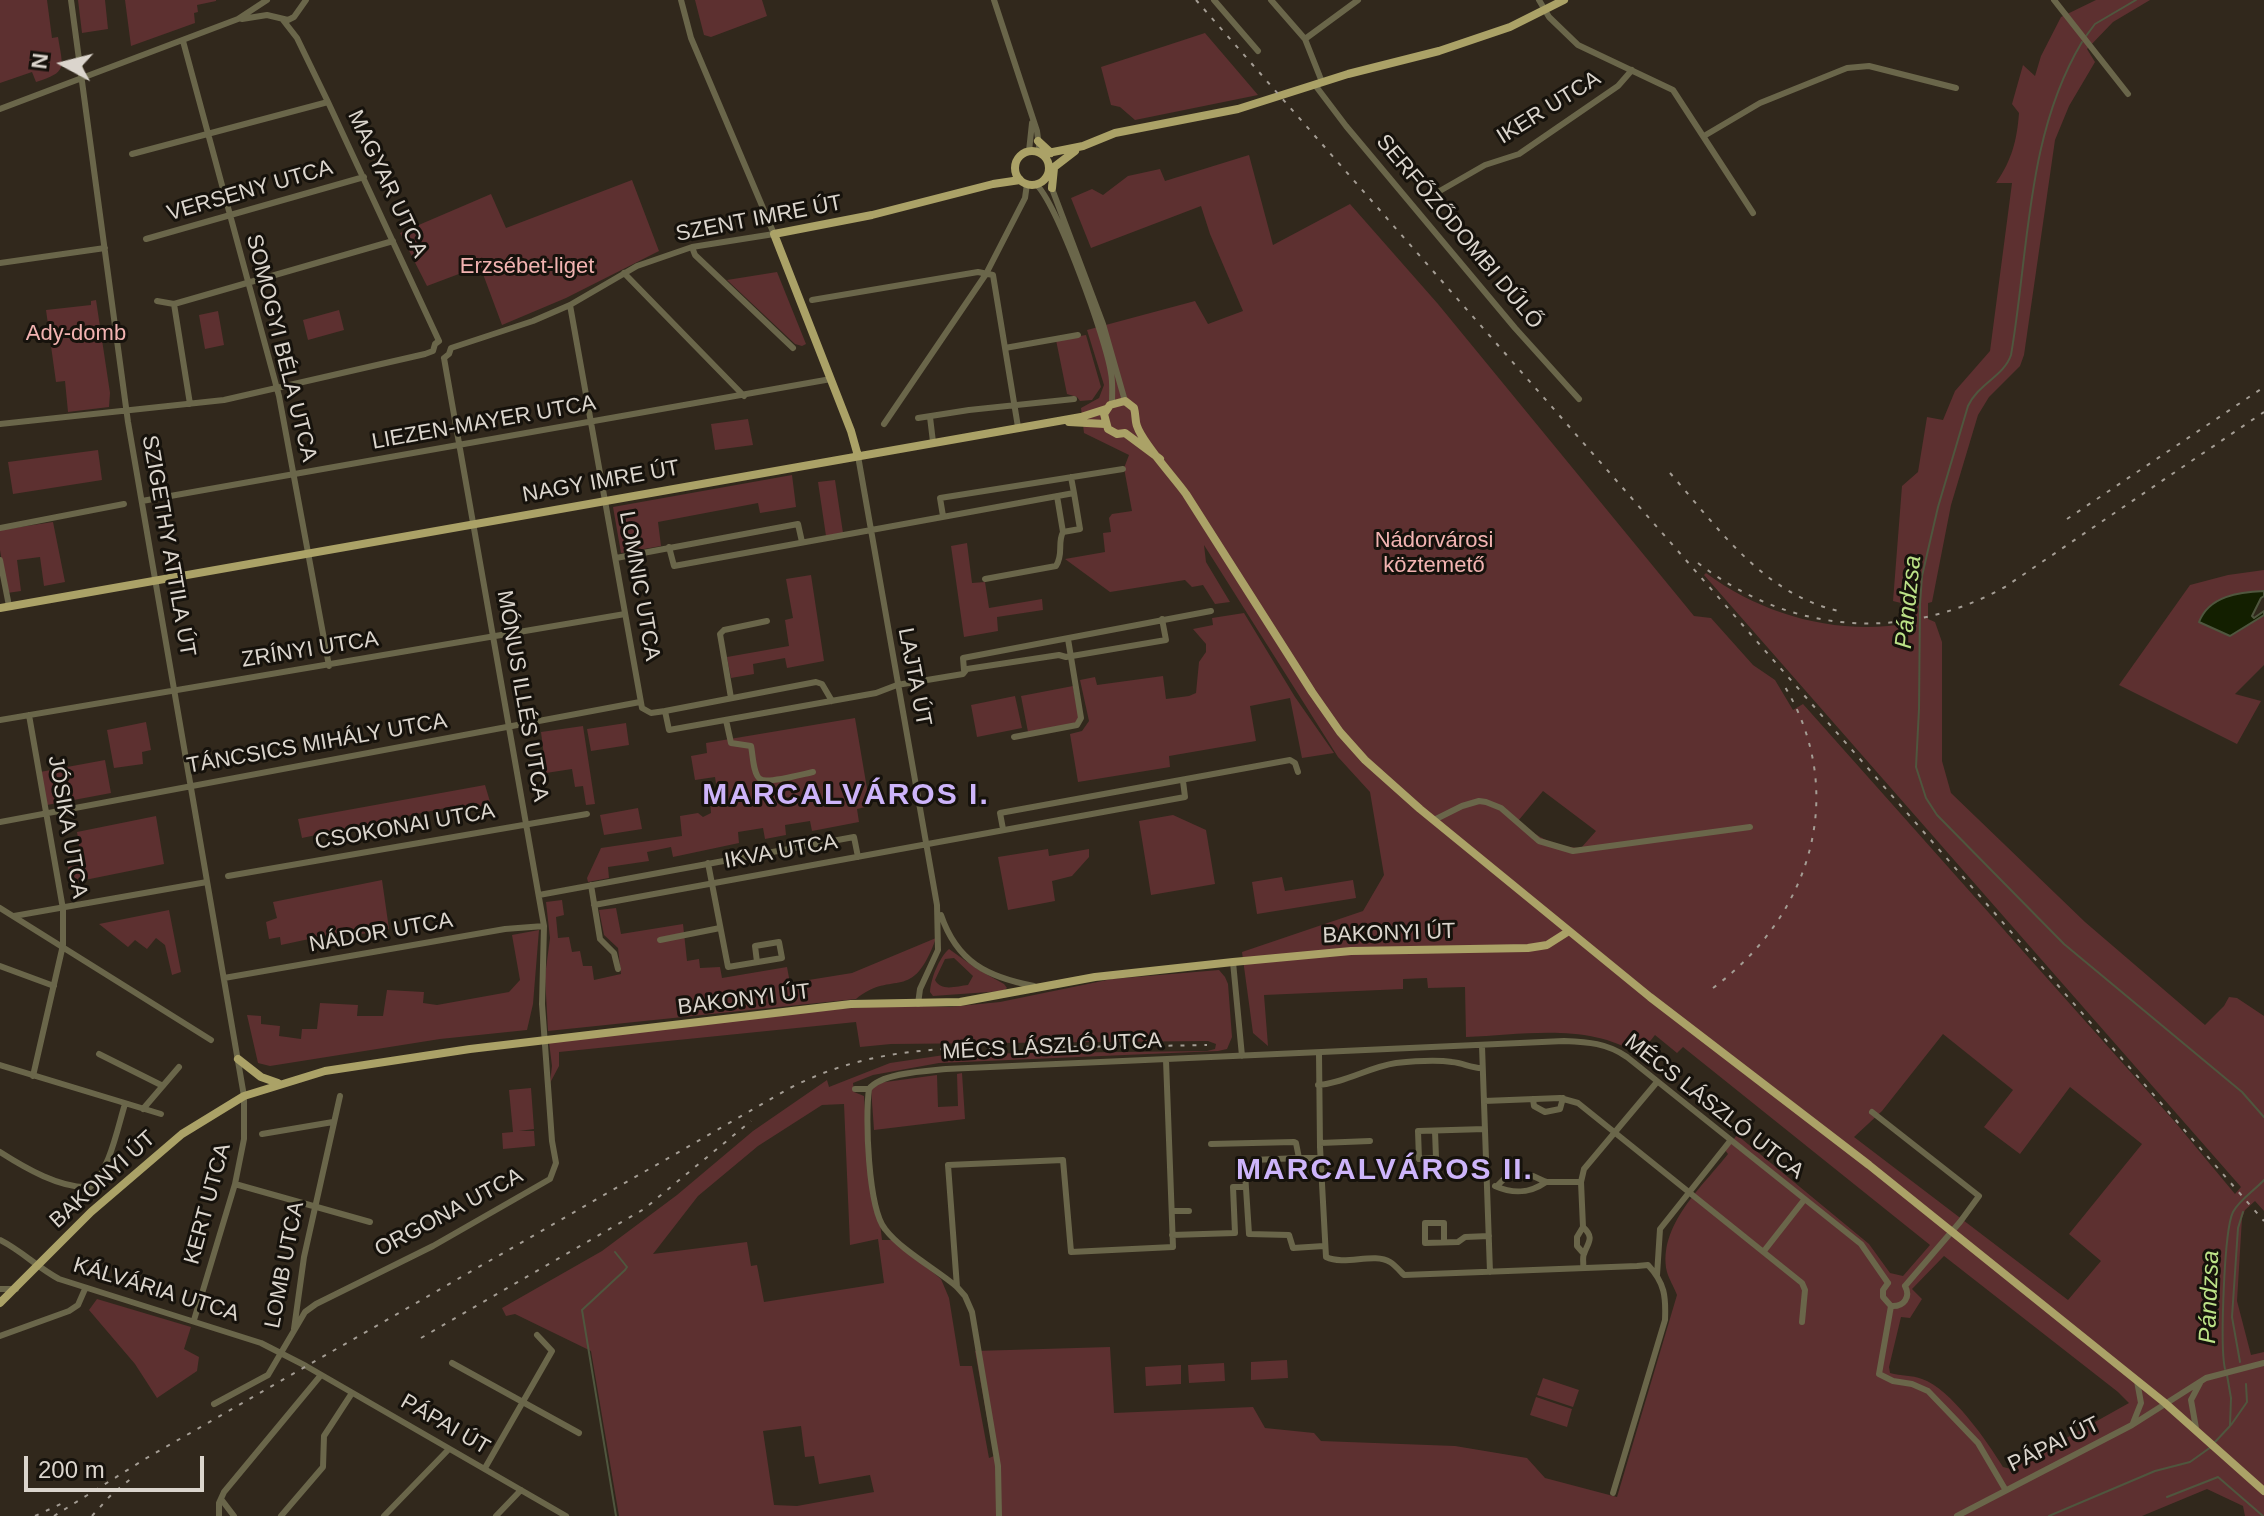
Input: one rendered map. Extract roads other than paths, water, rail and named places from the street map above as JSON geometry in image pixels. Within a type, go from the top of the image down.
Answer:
[{"type":"main road","points":[[1029,151],[1048,155],[1115,133],[1238,109],[1472,41],[1510,27],[1564,0]]},
{"type":"main road","points":[[1038,141],[1053,169],[1048,190]]},
{"type":"main road","name":"SZENT IMRE ÚT","points":[[993,184],[1015,167],[1021,155],[1029,151]]},
{"type":"main road","points":[[1048,155],[1048,172]]},
{"type":"main road","points":[[1048,155],[1048,172]]},
{"type":"main road","points":[[1015,167],[1028,183],[1048,172]]},
{"type":"main road","name":"SZENT IMRE ÚT","points":[[774,234],[910,206],[993,184],[1028,183]]},
{"type":"main road","points":[[774,234],[832,379],[858,456]]},
{"type":"main road","points":[[1160,459],[1125,433],[1112,432],[1105,424],[1109,406],[1125,401],[1136,412],[1135,424],[1186,494],[1340,732],[1365,760],[1664,1008],[1869,1165],[2198,1429],[2264,1491]]},
{"type":"main road","name":"NAGY IMRE ÚT","points":[[4,607],[1052,422],[1109,406]]},
{"type":"main road","name":"NAGY IMRE ÚT","points":[[1052,422],[1105,424]]},
{"type":"main road","points":[[1125,433],[1135,424]]},
{"type":"main road","name":"BAKONYI ÚT","points":[[0,1303],[91,1212],[162,1149],[202,1120],[244,1096],[278,1083],[343,1067],[851,1004],[960,1002],[1100,977],[1233,962],[1351,951],[1528,948],[1547,945],[1569,931]]},
{"type":"main road","points":[[238,1059],[261,1077],[278,1083]]},
{"type":"street","name":"SZIGETHY ATTILA ÚT","points":[[71,0],[126,411],[244,1096]]},
{"type":"street","points":[[0,109],[238,19],[268,0]]},
{"type":"street","name":"MAGYAR UTCA","points":[[268,0],[269,11],[282,19],[299,43]]},
{"type":"street","points":[[299,0],[299,9]]},
{"type":"street","points":[[238,19],[267,15],[282,19],[294,17],[306,0]]},
{"type":"street","points":[[681,0],[691,38],[774,234]]},
{"type":"street","points":[[994,0],[1038,141]]},
{"type":"street","points":[[1214,0],[1258,51]]},
{"type":"street","name":"SERFŐZŐDOMBI DŰLŐ","points":[[1271,0],[1305,39],[1318,84],[1346,126],[1515,328],[1579,399]]},
{"type":"street","points":[[1305,39],[1358,0]]},
{"type":"street","points":[[1539,0],[1544,11],[1578,45],[1673,90],[1753,213]]},
{"type":"street","points":[[2054,0],[2128,94]]},
{"type":"street","name":"MAGYAR UTCA","points":[[294,17],[299,43],[439,341]]},
{"type":"street","name":"SOMOGYI BÉLA UTCA","points":[[183,41],[277,389],[329,666]]},
{"type":"street","points":[[1704,136],[1760,103],[1847,68],[1869,66],[1956,88]]},
{"type":"street","name":"IKER UTCA","points":[[1438,192],[1485,165],[1519,154],[1618,86],[1632,70]]},
{"type":"street","points":[[132,154],[328,102]]},
{"type":"street","points":[[1029,151],[1032,120]]},
{"type":"street","points":[[1048,172],[1048,190],[1107,354],[1112,374],[1109,406]]},
{"type":"street","name":"VERSENY UTCA","points":[[146,239],[364,177]]},
{"type":"street","points":[[884,424],[986,274],[1025,198],[1028,183],[1048,190],[1103,324],[1125,401]]},
{"type":"street","points":[[1025,198],[1036,191],[1048,190]]},
{"type":"street","name":"SZENT IMRE ÚT","points":[[451,348],[504,332],[570,305],[624,273],[692,247],[774,234]]},
{"type":"street","points":[[157,301],[174,304],[393,241]]},
{"type":"street","points":[[692,247],[695,255],[793,348]]},
{"type":"street","points":[[0,263],[105,248]]},
{"type":"street","points":[[812,300],[978,272],[993,275],[1018,427]]},
{"type":"street","points":[[624,273],[744,396]]},
{"type":"street","points":[[174,304],[190,404]]},
{"type":"street","name":"LOMNIC UTCA","points":[[570,305],[640,702]]},
{"type":"street","points":[[1005,348],[1078,335]]},
{"type":"street","points":[[439,341],[446,341],[451,348],[444,358],[436,356],[433,351],[439,341]]},
{"type":"street","points":[[0,424],[190,404],[277,389],[433,351]]},
{"type":"street","name":"MÓNUS ILLÉS UTCA","points":[[444,358],[544,926],[542,1004],[546,1041]]},
{"type":"street","name":"LIEZEN-MAYER UTCA","points":[[142,501],[832,379]]},
{"type":"street","points":[[918,418],[1074,399]]},
{"type":"street","points":[[930,417],[933,442]]},
{"type":"street","name":"LAJTA ÚT","points":[[858,456],[937,905],[938,950],[920,989],[918,1004]]},
{"type":"street","points":[[943,516],[940,498],[1123,469]]},
{"type":"street","points":[[1063,532],[1080,529],[1071,477]]},
{"type":"street","points":[[669,547],[674,566],[1074,493]]},
{"type":"street","points":[[985,579],[1056,566],[1062,556],[1063,532],[1057,496]]},
{"type":"street","points":[[0,528],[124,504]]},
{"type":"street","points":[[616,558],[798,524],[802,542]]},
{"type":"street","points":[[0,560],[4,607]]},
{"type":"street","points":[[665,711],[669,730],[876,693],[897,685],[963,674],[963,658],[1211,611]]},
{"type":"street","name":"ZRÍNYI UTCA","points":[[0,720],[625,614]]},
{"type":"street","points":[[964,670],[1166,640],[1162,619]]},
{"type":"street","points":[[731,698],[720,634],[724,630],[767,621]]},
{"type":"street","points":[[1014,737],[1077,725],[1081,718],[1068,639]]},
{"type":"street","points":[[640,702],[645,711],[665,711],[816,682],[822,684],[832,701]]},
{"type":"street","name":"TÁNCSICS MIHÁLY UTCA","points":[[0,822],[640,702]]},
{"type":"street","name":"JÓSIKA UTCA","points":[[29,715],[63,909],[63,945],[33,1076]]},
{"type":"street","points":[[726,720],[731,743],[751,746],[757,776],[761,780],[813,772]]},
{"type":"street","points":[[1003,829],[1000,813],[1290,760],[1295,763],[1298,772]]},
{"type":"street","name":"IKVA UTCA","points":[[594,905],[1185,797],[1183,781]]},
{"type":"street","points":[[1098,795],[1102,811]]},
{"type":"street","points":[[1434,820],[1462,806],[1486,802],[1501,808],[1539,841],[1573,851],[1750,827]]},
{"type":"street","name":"CSOKONAI UTCA","points":[[228,876],[587,814]]},
{"type":"street","name":"IKVA UTCA","points":[[539,895],[854,837],[858,857]]},
{"type":"street","name":"IKVA UTCA","points":[[708,863],[728,967],[757,962]]},
{"type":"street","points":[[14,916],[207,882]]},
{"type":"street","points":[[591,885],[600,939],[614,953],[618,969]]},
{"type":"street","name":"LAJTA ÚT","points":[[937,905],[951,940],[967,958],[991,975],[1037,987]]},
{"type":"street","points":[[0,908],[211,1040]]},
{"type":"street","name":"NÁDOR UTCA","points":[[224,978],[505,929],[544,926]]},
{"type":"street","points":[[660,940],[720,928]]},
{"type":"street","points":[[779,942],[782,958],[757,962],[755,946],[779,942]]},
{"type":"street","points":[[1233,962],[1242,1056]]},
{"type":"street","points":[[0,966],[54,986]]},
{"type":"street","name":"ORGONA UTCA","points":[[294,1333],[305,1312],[316,1304],[433,1246],[550,1179],[556,1163],[546,1041]]},
{"type":"street","name":"MÉCS LÁSZLÓ UTCA","points":[[855,1089],[869,1089],[875,1082],[931,1071],[1564,1041],[1593,1043],[1619,1052],[1861,1244],[1888,1283],[1883,1297],[1891,1306],[1898,1306],[1905,1302],[1908,1293],[1905,1286],[1979,1196],[1872,1112]]},
{"type":"street","points":[[1482,1046],[1490,1272]]},
{"type":"street","points":[[1390,1049],[1392,1063]]},
{"type":"street","points":[[1319,1053],[1320,1158],[1326,1257],[1335,1261],[1383,1259],[1404,1275],[1648,1265],[1657,1275],[1666,1297],[1665,1320],[1613,1493]]},
{"type":"street","points":[[99,1054],[163,1086]]},
{"type":"street","points":[[957,1287],[948,1165],[1063,1160],[1071,1252],[1173,1247],[1166,1060]]},
{"type":"street","points":[[1318,1085],[1330,1084],[1392,1063],[1439,1061],[1482,1068]]},
{"type":"street","points":[[0,1065],[161,1114]]},
{"type":"street","points":[[143,1109],[179,1067]]},
{"type":"street","points":[[1584,1254],[1577,1246],[1577,1237],[1583,1227],[1581,1182],[1584,1169],[1657,1082]]},
{"type":"street","points":[[869,1089],[873,1197],[877,1215],[892,1235],[957,1287],[972,1312],[998,1466],[999,1516]]},
{"type":"street","name":"KERT UTCA","points":[[194,1320],[235,1184],[244,1139],[244,1096]]},
{"type":"street","name":"LOMB UTCA","points":[[214,1404],[268,1375],[294,1333],[294,1313],[340,1096]]},
{"type":"street","points":[[1484,1101],[1563,1098],[1578,1103],[1802,1283],[1805,1290],[1802,1322]]},
{"type":"street","points":[[1533,1099],[1534,1106],[1545,1112],[1560,1109],[1563,1098]]},
{"type":"street","points":[[0,1152],[20,1165],[81,1188],[90,1187],[98,1181],[125,1104]]},
{"type":"street","points":[[262,1134],[333,1122]]},
{"type":"street","points":[[1435,1131],[1436,1158],[1419,1159],[1418,1131],[1485,1129]]},
{"type":"street","points":[[1320,1143],[1370,1141]]},
{"type":"street","points":[[1657,1275],[1660,1229],[1730,1141]]},
{"type":"street","points":[[1211,1144],[1294,1142],[1299,1158]]},
{"type":"street","points":[[1253,1160],[1320,1158]]},
{"type":"street","points":[[1245,1173],[1249,1234],[1289,1235],[1293,1248],[1324,1246]]},
{"type":"street","points":[[1497,1186],[1506,1177],[1533,1176],[1546,1182],[1581,1182]]},
{"type":"street","points":[[1488,1186],[1497,1186],[1506,1192],[1533,1191],[1546,1182]]},
{"type":"street","points":[[235,1184],[370,1222]]},
{"type":"street","points":[[1172,1235],[1235,1233],[1233,1187],[1242,1187]]},
{"type":"street","points":[[1764,1251],[1804,1200]]},
{"type":"street","points":[[1172,1211],[1189,1211]]},
{"type":"street","points":[[1444,1242],[1444,1223],[1425,1223],[1425,1243],[1458,1242],[1465,1237],[1489,1236]]},
{"type":"street","points":[[1583,1227],[1590,1233],[1591,1242],[1584,1254],[1583,1267]]},
{"type":"street","name":"KÁLVÁRIA UTCA","points":[[0,1240],[21,1251],[59,1279],[261,1343],[306,1366]]},
{"type":"street","points":[[1888,1283],[1897,1281],[1905,1286]]},
{"type":"street","points":[[0,1289],[16,1289]]},
{"type":"street","points":[[0,1336],[69,1311],[78,1305],[85,1289]]},
{"type":"street","name":"MÉCS LÁSZLÓ UTCA","points":[[1891,1306],[1879,1374],[1928,1391],[1978,1443],[2005,1489]]},
{"type":"street","points":[[485,1468],[552,1351],[537,1335]]},
{"type":"street","points":[[452,1363],[579,1433]]},
{"type":"street","name":"PÁPAI ÚT","points":[[1957,1516],[2132,1425],[2206,1378],[2264,1363]]},
{"type":"street","name":"PÁPAI ÚT","points":[[306,1366],[566,1516]]},
{"type":"street","points":[[219,1516],[221,1499],[321,1375]]},
{"type":"street","points":[[2198,1429],[2191,1414],[2191,1400],[2193,1392],[2206,1378]]},
{"type":"street","points":[[2132,1425],[2141,1403],[2137,1381]]},
{"type":"street","points":[[281,1516],[323,1467],[324,1436],[352,1393]]},
{"type":"street","points":[[384,1516],[449,1449]]},
{"type":"street","points":[[496,1516],[521,1490]]},
{"type":"street","points":[[221,1499],[234,1516]]},
{"type":"waterway","name":"Pándzsa","points":[[2086,36],[2095,24],[2136,0]]},
{"type":"waterway","name":"Pándzsa","points":[[2082,42],[2064,78],[2040,154],[2011,355],[2003,369],[1972,398],[1968,406],[1938,507],[1922,576],[1916,767],[1926,798],[1937,815],[2064,944],[2242,1092],[2264,1117]]},
{"type":"waterway","name":"Pándzsa","points":[[2225,1369],[2224,1289],[2230,1223],[2233,1212],[2243,1199],[2264,1180]]},
{"type":"waterway","name":"Pándzsa","points":[[2240,1362],[2232,1317],[2238,1228],[2243,1212]]},
{"type":"waterway","points":[[615,1252],[627,1267],[582,1310],[616,1516]]},
{"type":"waterway","name":"Pándzsa","points":[[2215,1442],[2230,1426],[2231,1398],[2227,1375]]},
{"type":"waterway","name":"Pándzsa","points":[[2231,1425],[2247,1402],[2246,1384]]},
{"type":"waterway","name":"Pándzsa","points":[[2049,1516],[2155,1471],[2190,1462],[2211,1447]]},
{"type":"waterway","points":[[2167,1497],[2218,1477],[2263,1516]]},
{"type":"railway","points":[[1196,0],[2264,1221]]},
{"type":"railway","points":[[2067,519],[2264,387]]},
{"type":"railway","points":[[1698,563],[1733,587],[1770,605],[1809,617],[1848,623],[1887,623],[1927,617],[1966,605],[2005,587],[2264,412]]},
{"type":"railway","points":[[1670,473],[1726,538],[1767,576],[1816,604],[1844,612]]},
{"type":"railway","points":[[1713,988],[1747,958],[1775,925],[1796,888],[1810,848],[1816,807],[1814,765],[1803,723],[1782,682]]},
{"type":"railway","points":[[54,1516],[145,1459],[790,1088],[820,1074],[880,1057],[940,1049],[1207,1045]]},
{"type":"railway","points":[[421,1338],[644,1209],[751,1121]]},
{"type":"railway","points":[[92,1516],[133,1477]]},
{"type":"railway","points":[[35,1516],[63,1503]]},
{"type":"district","name":"MARCALVÁROS I.","points":[[846,796]]},
{"type":"district","name":"MARCALVÁROS II.","points":[[1385,1171]]},
{"type":"park label","name":"Erzsébet-liget","points":[[527,267]]},
{"type":"park label","name":"Ady-domb","points":[[76,334]]},
{"type":"park label","name":"Nádorvárosi köztemető","points":[[1434,554]]}]
